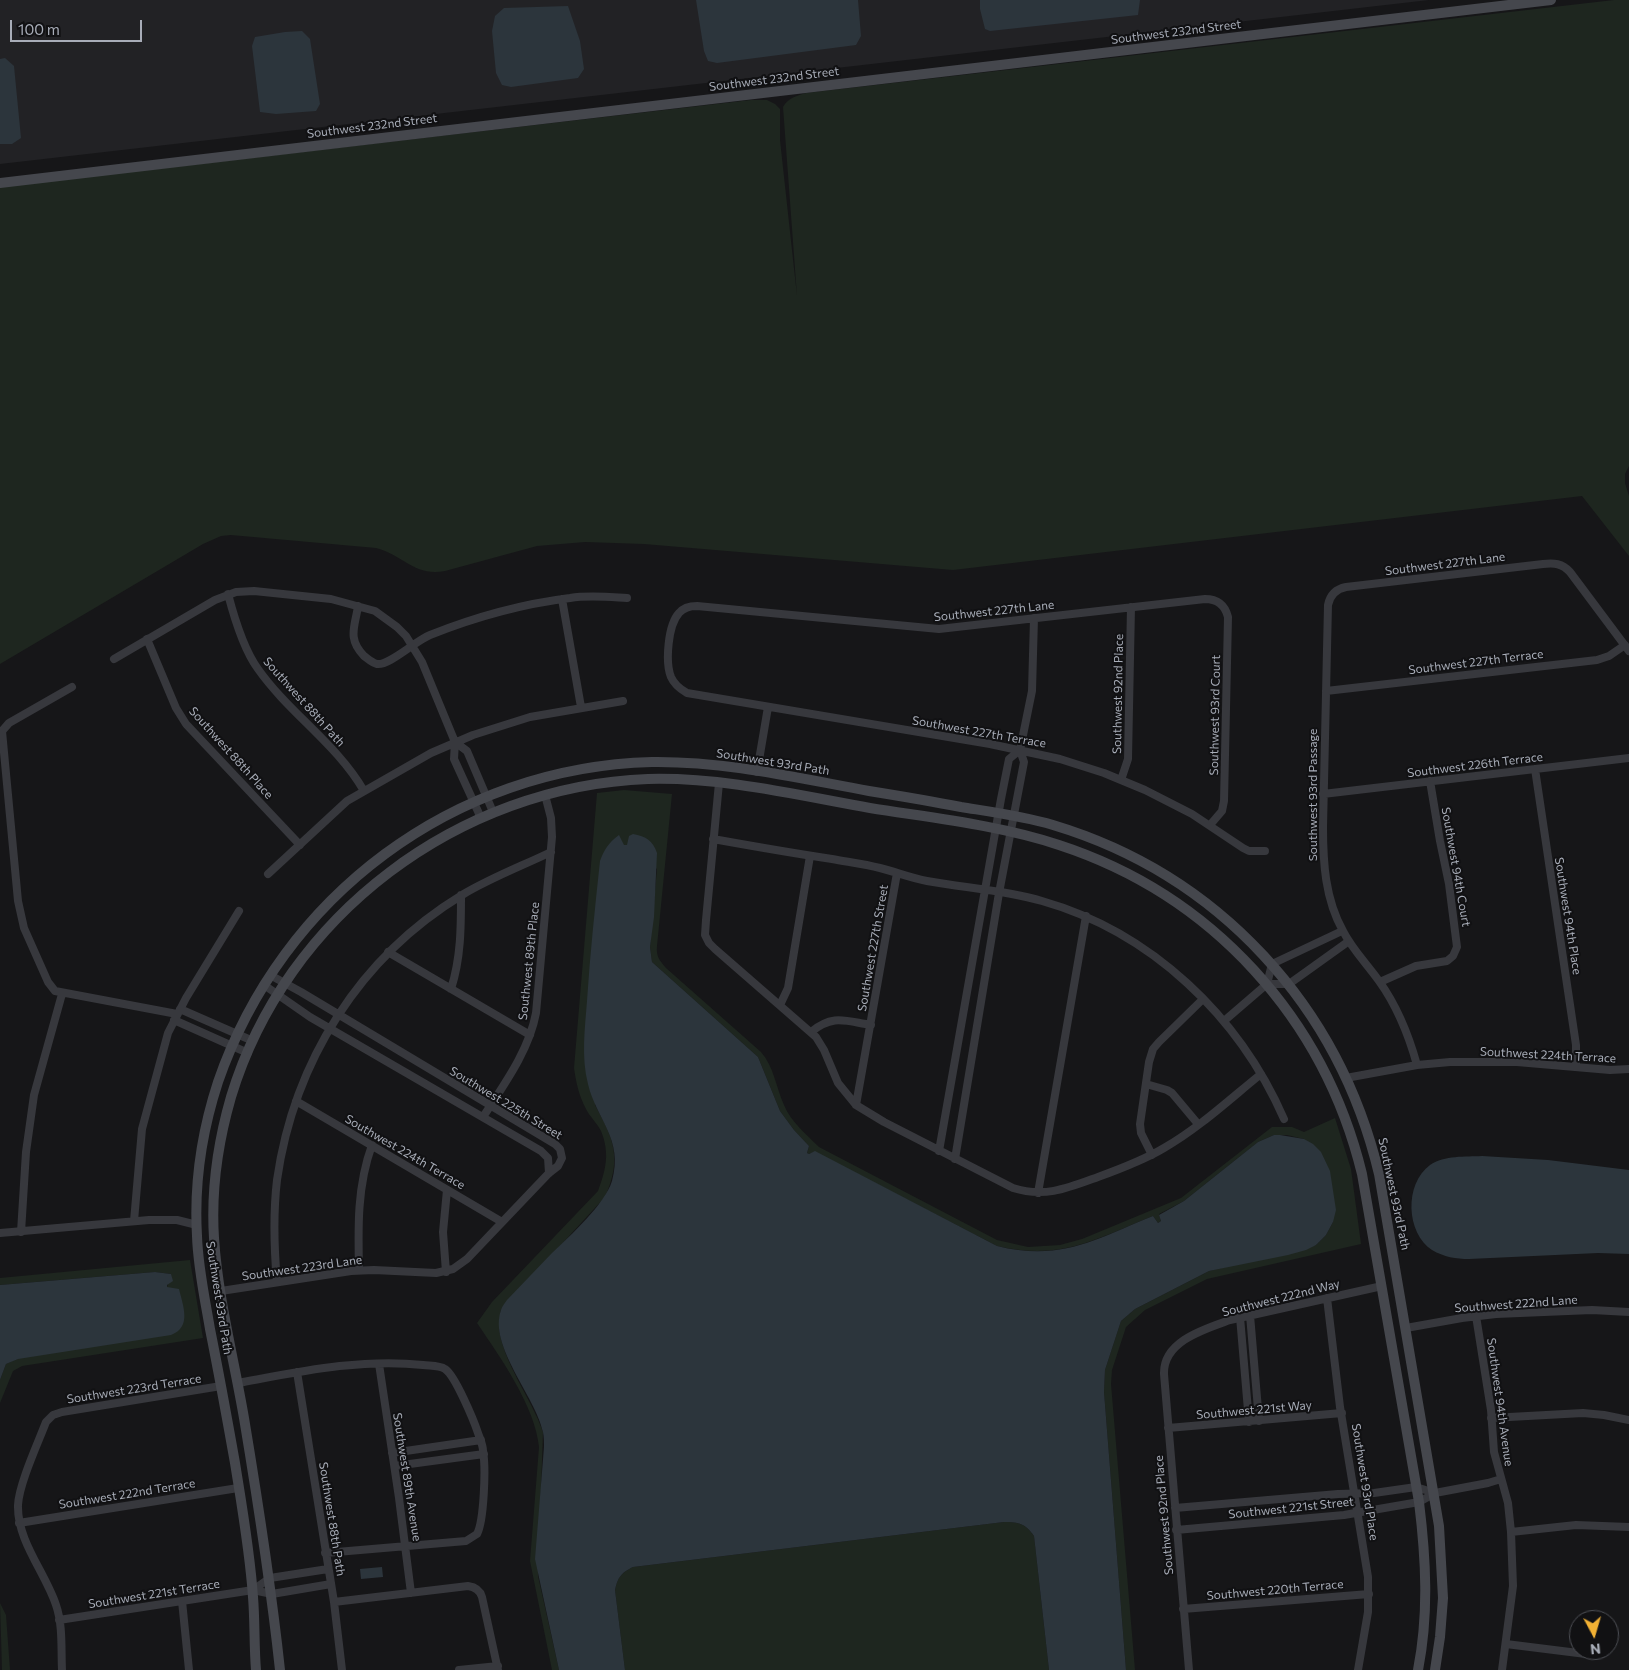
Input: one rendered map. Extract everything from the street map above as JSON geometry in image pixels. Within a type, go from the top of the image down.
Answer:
[{"type":"street","name":"Southwest 232nd Street","points":[[0,182],[1551,0]]},
{"type":"street","name":"Southwest 227th Lane","points":[[1334,592],[1346,587],[1543,564],[1560,565],[1570,572],[1627,648]]},
{"type":"street","points":[[114,659],[228,594],[248,591],[331,599],[375,611],[397,627],[412,645],[422,662],[455,742],[454,759],[480,818]]},
{"type":"street","name":"Southwest 93rd Passage","points":[[1334,592],[1328,605],[1323,794],[1324,871],[1330,899],[1342,931],[1380,982],[1403,1023],[1417,1065]]},
{"type":"street","name":"Southwest 88th Path","points":[[228,594],[240,631],[258,669],[349,769],[364,791]]},
{"type":"street","points":[[358,606],[353,630],[354,640],[358,649],[374,663],[386,663],[412,645],[433,634],[492,613],[562,599],[583,597],[627,598]]},
{"type":"street","points":[[562,599],[581,708]]},
{"type":"street","name":"Southwest 227th Lane","points":[[674,682],[669,669],[668,645],[675,620],[682,610],[689,606],[933,629],[1209,599],[1220,603]]},
{"type":"street","name":"Southwest 93rd Court","points":[[1210,825],[1222,811],[1224,801],[1228,622],[1226,611],[1220,603]]},
{"type":"street","name":"Southwest 92nd Place","points":[[1122,780],[1128,759],[1131,607]]},
{"type":"street","points":[[955,1159],[999,893],[1024,762],[1020,750],[1032,690],[1034,618]]},
{"type":"street","name":"Southwest 88th Place","points":[[147,639],[176,708],[186,724],[300,845]]},
{"type":"street","name":"Southwest 227th Terrace","points":[[1326,691],[1597,660],[1627,648]]},
{"type":"street","name":"Southwest 227th Terrace","points":[[674,682],[681,689],[692,694],[1020,750],[1060,759],[1122,780],[1160,797],[1210,825],[1242,848],[1250,851],[1265,851]]},
{"type":"street","points":[[72,687],[9,722],[4,726],[2,733],[21,919],[52,988],[62,994],[177,1014],[253,1041]]},
{"type":"street","points":[[268,874],[342,805],[423,758],[455,742],[530,717],[623,701]]},
{"type":"street","points":[[757,772],[768,707]]},
{"type":"street","points":[[455,742],[467,751],[494,812]]},
{"type":"street","points":[[939,1151],[998,813],[1009,759],[1020,750]]},
{"type":"street","name":"Southwest 226th Terrace","points":[[1323,794],[1629,758]]},
{"type":"street","name":"Southwest 93rd Path","points":[[256,1670],[253,1590],[221,1386],[202,1287],[197,1225],[199,1174],[206,1127],[214,1096],[237,1034],[270,975],[311,921],[362,871],[408,837],[474,802],[524,784],[563,773],[626,764],[690,763],[757,772],[1013,815],[1040,821],[1085,836],[1158,870],[1185,888],[1247,938],[1272,964],[1322,1032],[1361,1112],[1375,1158],[1440,1531],[1443,1589],[1440,1637],[1435,1670]]},
{"type":"street","name":"Southwest 94th Place","points":[[1535,769],[1576,1045],[1576,1066]]},
{"type":"street","name":"Southwest 93rd Path","points":[[280,1670],[270,1578],[221,1291],[214,1239],[216,1175],[227,1112],[253,1041],[278,994],[326,930],[372,886],[396,866],[424,848],[480,818],[545,795],[588,786],[635,780],[675,779],[719,783],[995,829],[1045,840],[1120,869],[1183,906],[1238,953],[1267,984],[1312,1047],[1330,1082],[1346,1120],[1362,1174],[1419,1502],[1425,1551],[1424,1632],[1418,1670]]},
{"type":"street","name":"Southwest 94th Court","points":[[1380,982],[1421,965],[1443,962],[1453,956],[1458,945],[1430,781]]},
{"type":"street","points":[[719,783],[706,920],[706,938],[715,949],[811,1032],[822,1045],[838,1083],[856,1105],[884,1122],[1013,1188],[1038,1193],[1054,1192],[1152,1155],[1181,1137],[1261,1074]]},
{"type":"street","name":"Southwest 89th Place","points":[[483,1117],[520,1056],[530,1035],[537,1007],[551,852],[551,822],[545,795]]},
{"type":"street","name":"Southwest 227th Street","points":[[713,839],[879,868],[897,873],[856,1105]]},
{"type":"street","points":[[277,1282],[274,1234],[276,1196],[282,1152],[296,1101],[337,1015],[367,975],[388,952],[422,922],[479,885],[551,852]]},
{"type":"street","points":[[780,1005],[788,988],[810,856]]},
{"type":"street","points":[[897,873],[934,882],[1040,900],[1086,916],[1120,933],[1160,960],[1189,984],[1224,1021],[1261,1074],[1284,1119]]},
{"type":"street","points":[[451,989],[456,974],[459,954],[461,896]]},
{"type":"street","points":[[134,1221],[142,1129],[166,1042],[177,1014],[238,911]]},
{"type":"street","points":[[1038,1193],[1086,916]]},
{"type":"street","points":[[1224,1021],[1267,984],[1272,964],[1342,931]]},
{"type":"street","points":[[1267,984],[1288,984],[1349,942]]},
{"type":"street","points":[[388,952],[530,1035]]},
{"type":"street","name":"Southwest 225th Street","points":[[264,985],[330,1028],[544,1153],[548,1161],[549,1173],[561,1162],[562,1155],[558,1147],[270,975]]},
{"type":"street","points":[[21,1232],[26,1152],[34,1095],[62,994]]},
{"type":"street","points":[[1152,1155],[1140,1127],[1153,1050],[1204,999]]},
{"type":"street","points":[[177,1014],[232,1046],[248,1053]]},
{"type":"street","name":"Southwest 227th Street","points":[[811,1032],[824,1022],[834,1020],[871,1025]]},
{"type":"street","name":"Southwest 224th Terrace","points":[[1346,1078],[1417,1065],[1450,1062],[1507,1062],[1629,1070]]},
{"type":"street","points":[[1146,1084],[1172,1093],[1198,1124]]},
{"type":"street","name":"Southwest 224th Terrace","points":[[296,1101],[502,1222]]},
{"type":"street","points":[[359,1270],[359,1202],[365,1163],[372,1146]]},
{"type":"street","points":[[448,1190],[444,1232],[446,1272],[458,1267],[467,1260],[549,1173]]},
{"type":"street","points":[[0,1233],[134,1221],[177,1220],[197,1225]]},
{"type":"street","name":"Southwest 223rd Lane","points":[[221,1291],[359,1270],[446,1272]]},
{"type":"street","name":"Southwest 222nd Way","points":[[1167,1359],[1174,1349],[1185,1340],[1213,1326],[1250,1315],[1382,1286]]},
{"type":"street","name":"Southwest 93rd Place","points":[[1327,1298],[1342,1413],[1368,1569],[1367,1620],[1358,1670]]},
{"type":"street","name":"Southwest 222nd Lane","points":[[1406,1328],[1476,1316],[1592,1310],[1629,1312]]},
{"type":"street","points":[[1250,1315],[1259,1421]]},
{"type":"street","name":"Southwest 94th Avenue","points":[[1476,1316],[1494,1452],[1508,1503],[1511,1532],[1514,1586],[1502,1670]]},
{"type":"street","points":[[1240,1318],[1249,1422]]},
{"type":"street","name":"Southwest 92nd Place","points":[[1167,1359],[1164,1370],[1188,1670]]},
{"type":"street","name":"Southwest 89th Avenue","points":[[379,1364],[395,1466],[411,1593]]},
{"type":"street","points":[[238,1382],[343,1366],[416,1364],[440,1367],[447,1370],[456,1384],[481,1440],[484,1454],[480,1525],[475,1536],[466,1541],[325,1553]]},
{"type":"street","name":"Southwest 88th Path","points":[[297,1372],[334,1602],[342,1670]]},
{"type":"street","name":"Southwest 223rd Terrace","points":[[20,1523],[18,1505],[20,1490],[45,1424],[51,1417],[62,1412],[221,1386]]},
{"type":"street","name":"Southwest 221st Way","points":[[1168,1428],[1342,1413]]},
{"type":"street","points":[[1491,1418],[1583,1413],[1629,1420]]},
{"type":"street","points":[[392,1453],[481,1440]]},
{"type":"street","points":[[395,1466],[484,1454]]},
{"type":"street","name":"Southwest 221st Street","points":[[1176,1530],[1344,1515],[1419,1502],[1434,1493],[1501,1479]]},
{"type":"street","name":"Southwest 221st Street","points":[[1175,1508],[1355,1494],[1416,1487],[1434,1493]]},
{"type":"street","name":"Southwest 222nd Terrace","points":[[20,1523],[238,1488]]},
{"type":"street","points":[[20,1523],[24,1537],[56,1604],[60,1620],[62,1670]]},
{"type":"street","points":[[1511,1532],[1576,1525],[1629,1527]]},
{"type":"street","name":"Southwest 221st Terrace","points":[[253,1590],[270,1578],[328,1569]]},
{"type":"street","name":"Southwest 221st Terrace","points":[[60,1620],[253,1590],[272,1594],[331,1584]]},
{"type":"street","points":[[334,1602],[468,1586],[476,1589],[482,1596],[498,1668],[459,1670]]},
{"type":"street","name":"Southwest 220th Terrace","points":[[1183,1610],[1368,1594]]},
{"type":"street","points":[[182,1601],[189,1670]]},
{"type":"street","points":[[1506,1644],[1569,1652]]},
{"type":"shaded area","points":[[0,0],[1429,0],[0,164]]},
{"type":"shaded area","points":[[696,0],[858,0],[861,36],[856,45],[717,63],[708,61],[704,51]]},
{"type":"shaded area","points":[[980,0],[1140,0],[1138,15],[990,31],[985,29],[980,9]]},
{"type":"shaded area","points":[[1614,0],[1629,0],[1629,466],[1625,474],[1625,483],[1629,496],[1629,556],[1582,496],[953,570],[644,544],[585,542],[537,546],[445,571],[435,572],[417,568],[394,555],[376,548],[231,535],[221,536],[203,544],[0,664],[0,187],[751,100],[767,100],[780,109],[780,140],[797,296],[783,107],[790,99],[799,95]]},
{"type":"shaded area","points":[[568,6],[580,41],[584,69],[578,78],[511,87],[502,85],[496,73],[492,31],[495,16],[504,8]]},
{"type":"shaded area","points":[[302,31],[310,39],[320,104],[316,111],[276,114],[260,112],[252,46],[255,37]]},
{"type":"shaded area","points":[[5,58],[14,66],[21,138],[12,144],[0,144],[0,59]]},
{"type":"shaded area","points":[[624,790],[672,794],[657,949],[659,958],[666,968],[761,1052],[772,1071],[787,1111],[799,1128],[819,1147],[997,1240],[1028,1247],[1060,1245],[1082,1239],[1181,1198],[1272,1127],[1292,1127],[1304,1132],[1335,1118],[1351,1169],[1361,1244],[1207,1279],[1145,1310],[1126,1327],[1112,1370],[1111,1384],[1135,1670],[1126,1670],[1104,1392],[1105,1370],[1121,1321],[1135,1309],[1209,1271],[1316,1245],[1326,1235],[1333,1222],[1304,1139],[1287,1135],[1274,1135],[1258,1142],[1184,1201],[1159,1214],[1161,1221],[1158,1223],[1153,1216],[1095,1240],[1059,1249],[1040,1251],[997,1246],[815,1152],[807,1153],[809,1146],[780,1111],[758,1057],[652,962],[650,947],[657,869],[628,845],[624,845],[595,1105],[607,1128],[614,1150],[610,1184],[605,1197],[501,1310],[499,1322],[505,1352],[543,1432],[538,1576],[559,1670],[552,1670],[530,1561],[539,1447],[536,1431],[531,1415],[515,1382],[477,1323],[492,1302],[598,1191],[603,1176],[606,1161],[604,1139],[598,1125],[581,1099],[574,1068],[597,793]]},
{"type":"shaded area","points":[[633,834],[648,840],[657,853],[654,917],[650,947],[652,962],[758,1057],[780,1111],[809,1146],[807,1153],[815,1151],[997,1246],[1020,1250],[1059,1250],[1095,1240],[1153,1216],[1158,1223],[1161,1221],[1159,1215],[1184,1201],[1258,1142],[1274,1135],[1304,1139],[1321,1152],[1330,1171],[1336,1210],[1333,1222],[1326,1235],[1316,1245],[1288,1255],[1209,1271],[1135,1309],[1121,1321],[1105,1370],[1104,1392],[1126,1670],[1049,1670],[1034,1536],[1022,1525],[1014,1522],[1004,1522],[633,1567],[621,1576],[615,1590],[625,1670],[559,1670],[535,1559],[544,1447],[543,1434],[539,1418],[507,1355],[501,1339],[499,1324],[501,1309],[507,1300],[595,1209],[612,1181],[615,1166],[612,1141],[588,1084],[584,1053],[585,1032],[600,861],[607,846],[615,838],[619,835],[624,845],[627,845],[629,836]]},
{"type":"shaded area","points":[[1482,1156],[1548,1160],[1629,1170],[1629,1254],[1598,1253],[1459,1259],[1432,1250],[1423,1242],[1413,1221],[1412,1196],[1416,1184],[1422,1173],[1436,1162],[1455,1157]]},
{"type":"shaded area","points":[[190,1260],[203,1338],[22,1366],[13,1371],[0,1403],[0,1380],[6,1364],[167,1287],[171,1274],[155,1272],[0,1285],[0,1278]]},
{"type":"shaded area","points":[[155,1272],[171,1274],[173,1281],[167,1287],[179,1289],[184,1309],[184,1321],[178,1331],[171,1335],[18,1359],[6,1364],[0,1380],[0,1285]]},
{"type":"shaded area","points":[[1004,1522],[1022,1524],[1034,1536],[1049,1670],[625,1670],[615,1590],[621,1576],[633,1567]]},
{"type":"shaded area","points":[[382,1567],[383,1577],[361,1579],[360,1569]]},
{"type":"shaded area","points":[[0,1603],[6,1615],[10,1670],[2,1670]]}]
